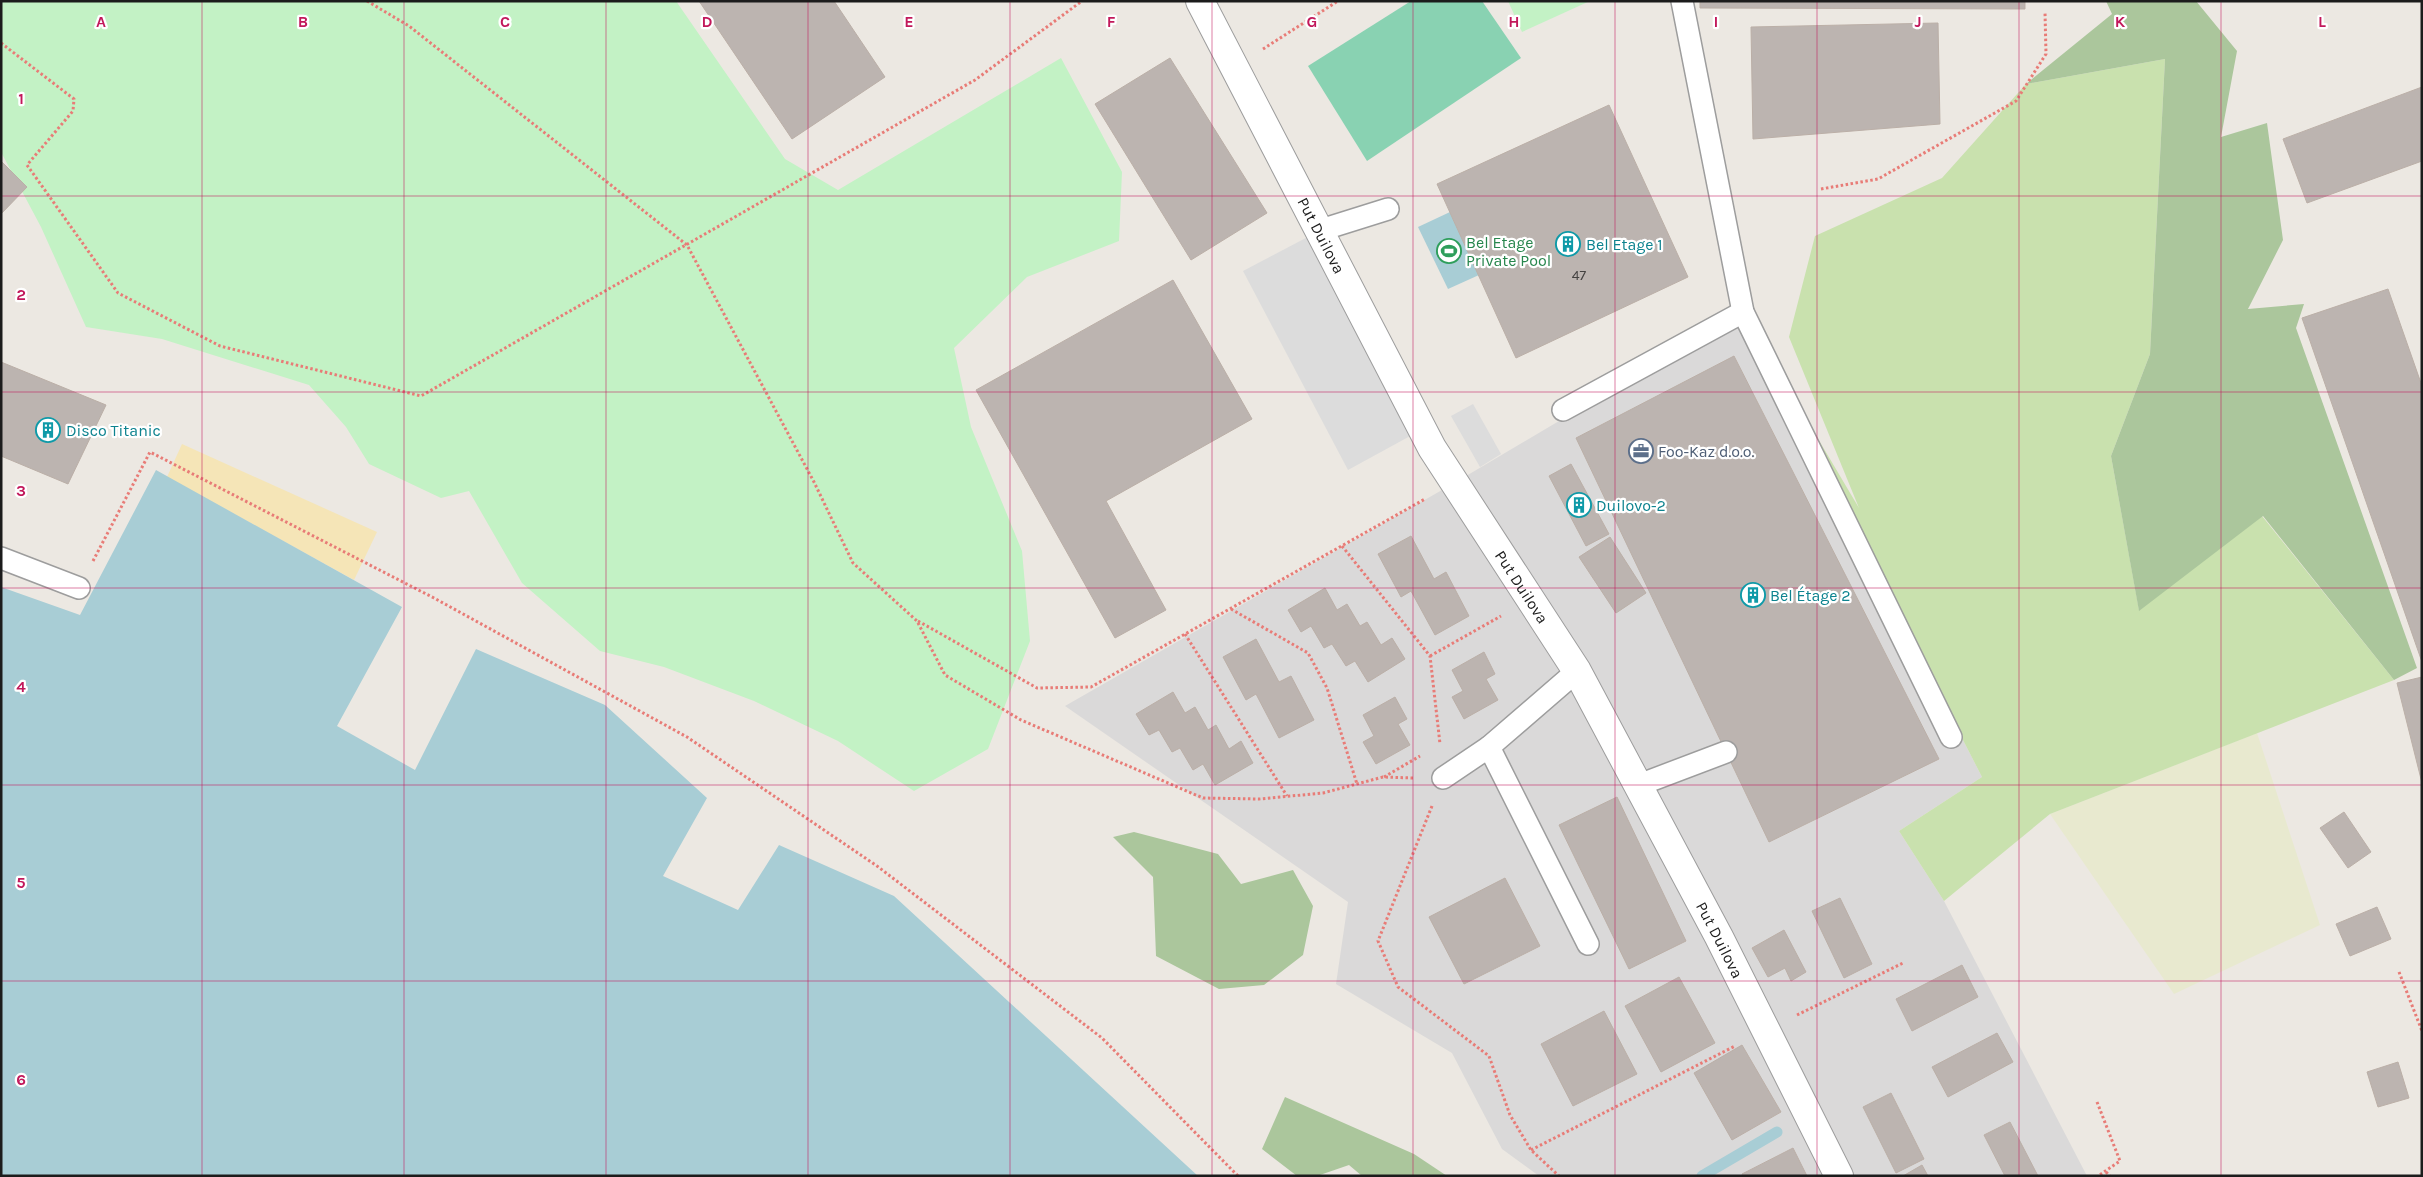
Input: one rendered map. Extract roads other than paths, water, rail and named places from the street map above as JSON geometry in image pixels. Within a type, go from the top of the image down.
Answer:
[{"type":"street","name":"Put Duilova","points":[[1200,1],[1321,230],[1432,448],[1578,671],[1766,1030],[1839,1176]]},
{"type":"lane","points":[[1682,1],[1743,312],[1950,737]]},
{"type":"lane","points":[[1321,230],[1388,209]]},
{"type":"lane","points":[[1563,410],[1743,312]]},
{"type":"lane","points":[[1,558],[79,588]]},
{"type":"lane","points":[[1443,778],[1489,747],[1578,671]]},
{"type":"lane","points":[[1489,747],[1588,944]]},
{"type":"lane","points":[[1639,785],[1726,752]]},
{"type":"water","name":"Bel Etage Private Pool","points":[[1450,212],[1479,275],[1448,289],[1418,227]]},
{"type":"water","points":[[156,470],[402,607],[337,726],[415,770],[476,649],[605,705],[707,798],[663,876],[738,910],[779,845],[894,896],[1198,1176],[1,1176],[1,587],[80,615]]},
{"type":"waterway","points":[[1702,1176],[1777,1132]]},
{"type":"place","name":"Bel Etage 1","points":[[1568,244]]},
{"type":"place","name":"Bel Etage Private Pool","points":[[1449,251]]},
{"type":"place","name":"Disco Titanic","points":[[48,430]]},
{"type":"place","name":"Foo-Kaz d.o.o.","points":[[1641,451]]},
{"type":"place","name":"Duilovo-2","points":[[1579,505]]},
{"type":"place","name":"Bel Étage 2","points":[[1753,595]]}]
